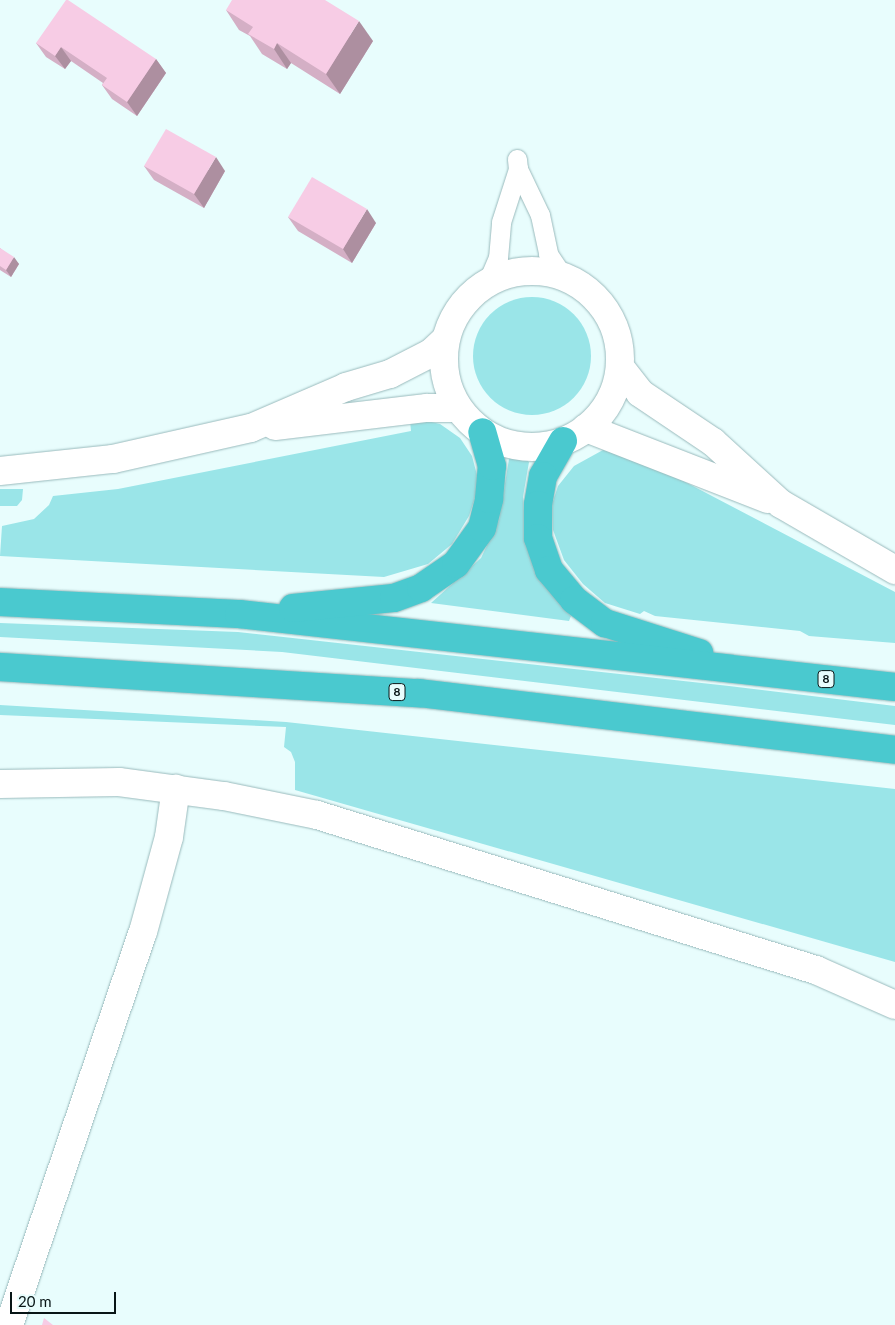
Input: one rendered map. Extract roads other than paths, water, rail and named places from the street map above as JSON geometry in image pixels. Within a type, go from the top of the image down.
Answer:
[{"type":"highway","points":[[239,614],[394,598],[421,588],[439,577],[456,564],[482,528],[492,466],[482,432]]},
{"type":"highway","points":[[563,441],[543,476],[538,505],[538,538],[549,570],[574,600],[605,623],[757,671]]},
{"type":"highway","name":"8","points":[[0,602],[239,614],[895,687]]},
{"type":"highway","name":"8","points":[[0,667],[419,693],[895,750]]},
{"type":"highway","points":[[793,738],[895,767]]},
{"type":"street","points":[[525,270],[562,276],[595,296],[606,312],[615,328],[620,367],[609,401],[586,428],[563,441],[529,447],[513,445],[482,432],[458,408],[444,376],[444,341],[460,306],[488,281],[525,270]]},
{"type":"street","points":[[251,428],[346,387],[390,374],[431,352],[444,341]]},
{"type":"street","points":[[620,367],[640,392],[712,442],[781,504]]},
{"type":"street","points":[[0,471],[113,459],[251,428],[427,408],[458,408]]},
{"type":"street","points":[[586,428],[781,504],[895,570]]},
{"type":"street","points":[[0,784],[118,782],[176,788],[317,815],[816,970],[895,1005]]},
{"type":"street","points":[[8,1325],[142,932],[169,837],[176,788]]},
{"type":"street","points":[[816,970],[895,983]]},
{"type":"lane","points":[[488,281],[498,258],[501,222],[518,164],[540,214],[548,254],[562,276]]}]
